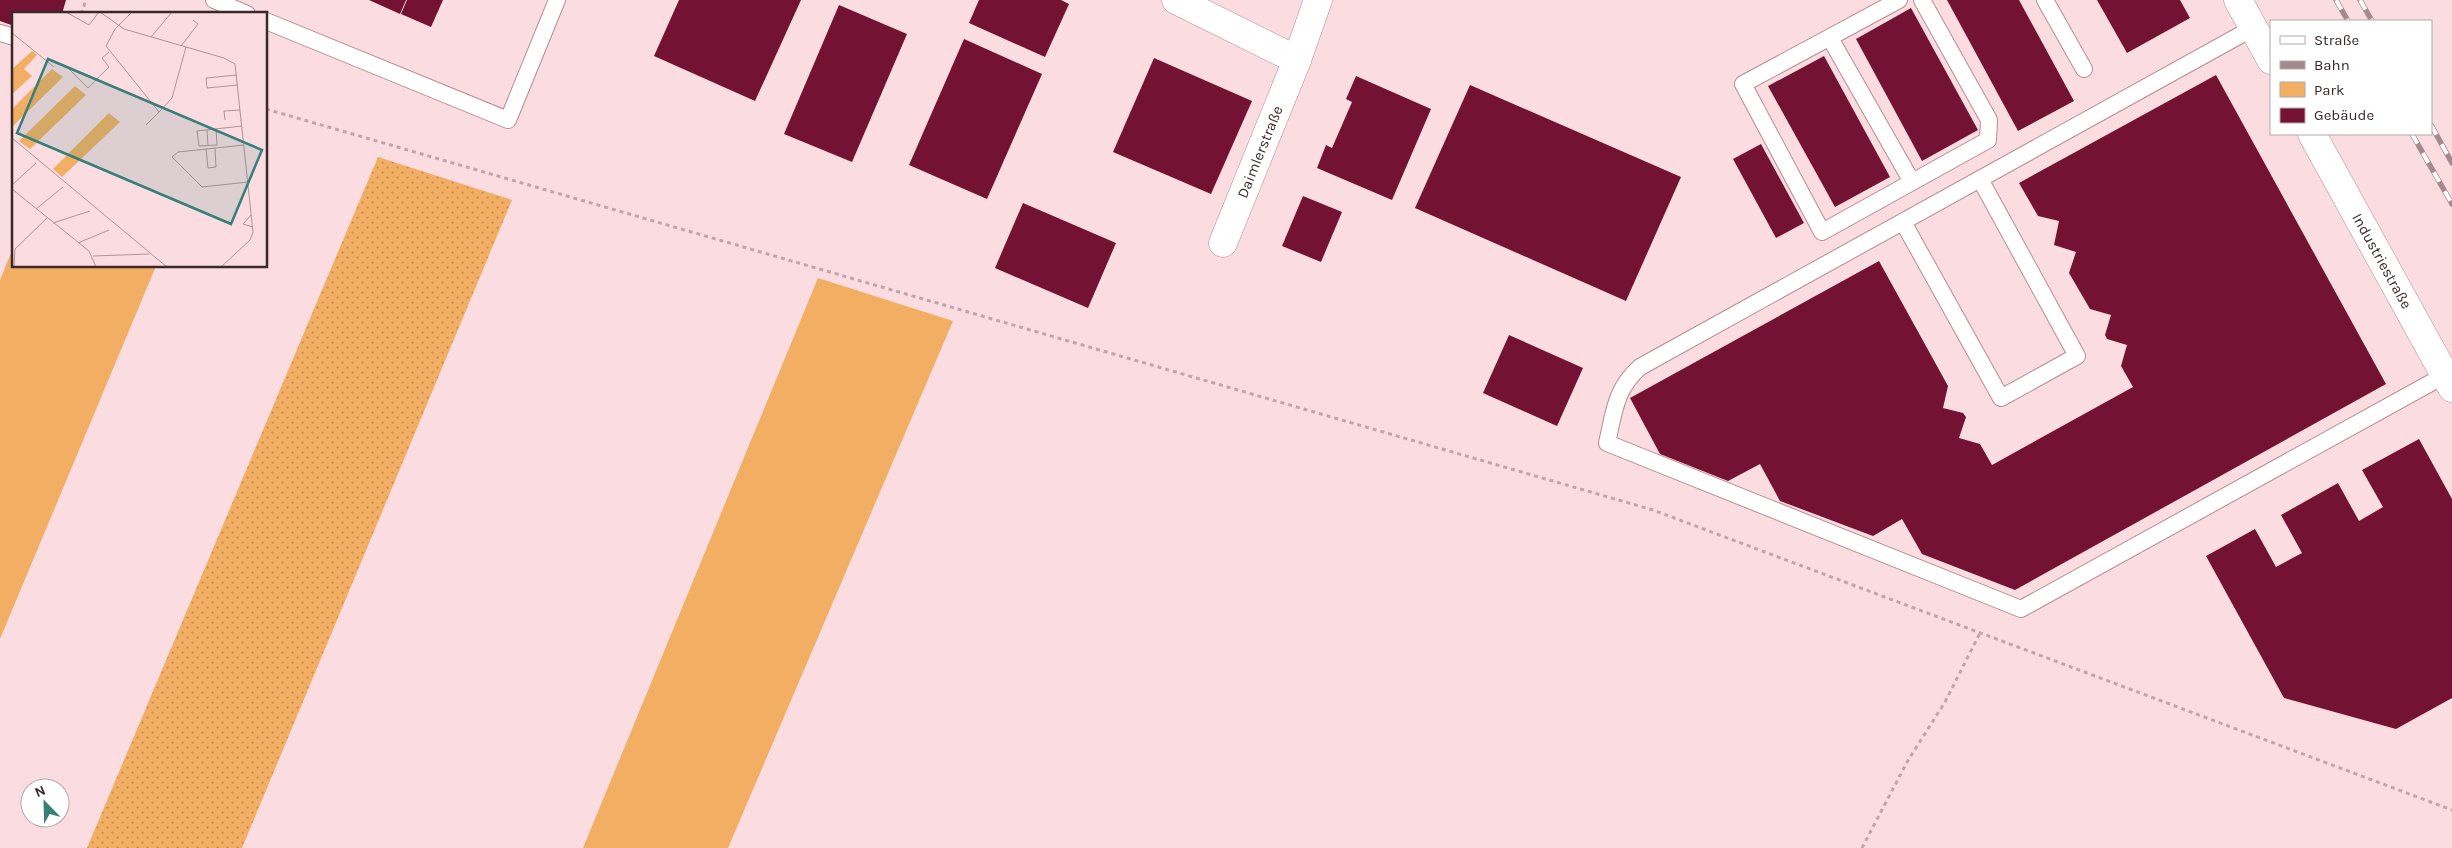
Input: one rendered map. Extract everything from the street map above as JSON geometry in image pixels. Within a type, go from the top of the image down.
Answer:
[{"type":"street","points":[[1176,0],[1297,60]]},
{"type":"street","name":"Daimlerstraße","points":[[1223,243],[1297,60],[1318,0]]},
{"type":"street","points":[[2238,0],[2270,58]]},
{"type":"street","name":"Industriestraße","points":[[2313,135],[2448,381]]},
{"type":"lane","points":[[214,0],[242,12]]},
{"type":"lane","points":[[268,23],[508,120],[557,0]]},
{"type":"lane","points":[[1899,0],[1743,84],[1822,232],[1988,140],[1989,120],[1922,0]]},
{"type":"lane","points":[[2045,0],[2084,69]]},
{"type":"lane","points":[[2254,28],[1640,367],[1626,380],[1618,396],[1607,443],[2021,609],[2448,381]]},
{"type":"lane","points":[[1830,38],[1912,182]]},
{"type":"lane","points":[[1903,222],[2001,398],[2077,356],[1980,180]]},
{"type":"path","points":[[82,12],[86,0]]},
{"type":"path","points":[[268,110],[1653,510],[2452,810]]},
{"type":"path","points":[[1862,848],[1907,762],[1945,702],[1980,633]]},
{"type":"green space","points":[[378,157],[512,200],[242,848],[87,848]]},
{"type":"green space","points":[[12,251],[12,268],[155,268],[0,639],[0,280]]},
{"type":"green space","points":[[818,278],[953,321],[728,848],[583,848]]},
{"type":"building","points":[[0,0],[66,0],[63,12],[12,12],[12,25],[0,21]]},
{"type":"building","points":[[369,0],[406,0],[400,14]]},
{"type":"building","points":[[407,0],[443,0],[431,27],[401,14]]},
{"type":"building","points":[[679,0],[801,0],[755,101],[654,56]]},
{"type":"building","points":[[979,0],[1061,0],[1069,4],[1045,57],[969,23]]},
{"type":"building","points":[[1947,0],[2019,0],[2074,101],[2018,131]]},
{"type":"building","points":[[2097,0],[2180,0],[2190,18],[2127,53]]},
{"type":"building","points":[[839,5],[907,34],[852,162],[784,134]]},
{"type":"building","points":[[1911,8],[1978,130],[1922,161],[1856,39]]},
{"type":"building","points":[[964,39],[1042,74],[987,199],[909,165]]},
{"type":"building","points":[[1824,56],[1890,177],[1835,207],[1768,86]]},
{"type":"building","points":[[1154,58],[1252,101],[1211,194],[1113,152]]},
{"type":"building","points":[[2216,75],[2386,384],[2015,590],[1922,554],[1902,519],[1873,536],[1780,501],[1760,464],[1728,481],[1660,454],[1630,398],[1879,261],[1948,386],[1943,408],[1963,413],[1966,417],[1959,438],[1980,444],[1992,465],[2133,387],[2121,366],[2127,345],[2107,339],[2105,335],[2111,315],[2090,309],[2069,273],[2076,252],[2054,245],[2059,221],[2038,216],[2019,183]]},
{"type":"building","points":[[1356,76],[1431,109],[1392,200],[1317,168],[1326,145],[1332,148],[1352,102],[1346,99]]},
{"type":"building","points":[[1470,85],[1681,177],[1626,301],[1415,208]]},
{"type":"building","points":[[1761,144],[1804,223],[1776,238],[1733,159]]},
{"type":"building","points":[[1303,196],[1342,212],[1321,262],[1282,246]]},
{"type":"building","points":[[1023,203],[1116,243],[1088,308],[995,268]]},
{"type":"building","points":[[1509,335],[1583,368],[1557,426],[1483,393]]},
{"type":"building","points":[[2419,439],[2452,499],[2452,698],[2396,729],[2284,698],[2206,556],[2255,529],[2276,567],[2302,553],[2281,515],[2338,483],[2359,521],[2383,507],[2362,470]]},
{"type":"railway","points":[[2336,0],[2347,20]]},
{"type":"railway","points":[[2360,0],[2371,20]]},
{"type":"railway","points":[[2432,127],[2452,163]]},
{"type":"railway","points":[[2413,135],[2452,204]]}]
